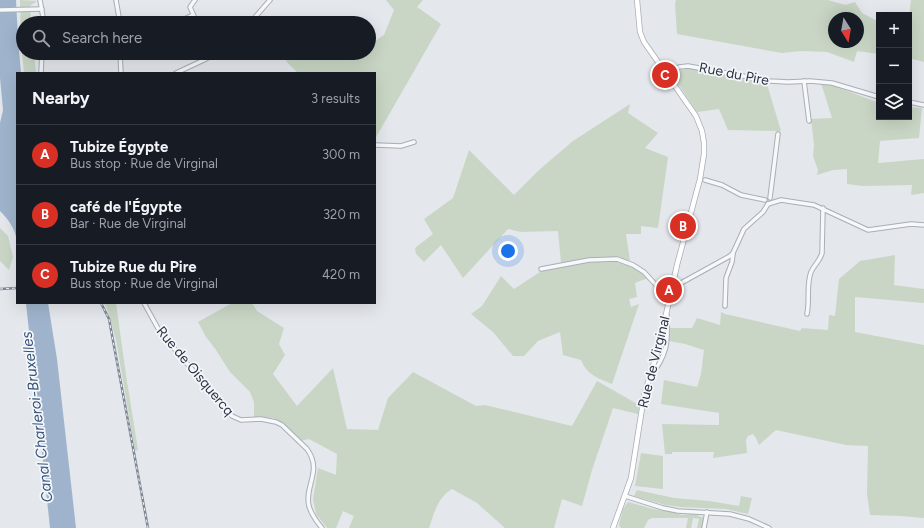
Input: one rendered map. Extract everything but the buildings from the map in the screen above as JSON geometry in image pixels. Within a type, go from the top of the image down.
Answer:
[{"type":"street","points":[[40,0],[43,16]]},
{"type":"street","points":[[116,0],[119,16]]},
{"type":"street","points":[[194,15],[190,7],[195,0]]},
{"type":"street","points":[[256,16],[270,0]]},
{"type":"street","name":"Rue de Virginal","points":[[613,528],[625,496],[633,466],[643,401],[670,300],[703,165],[704,143],[696,116],[644,42],[641,34],[637,0]]},
{"type":"street","points":[[0,10],[42,9]]},
{"type":"street","points":[[41,72],[42,60]]},
{"type":"street","points":[[120,60],[121,72]]},
{"type":"street","points":[[178,72],[204,60]]},
{"type":"street","name":"Rue du Pire","points":[[666,73],[679,67],[688,66],[770,81],[832,83],[876,96]]},
{"type":"street","points":[[804,81],[809,121]]},
{"type":"street","points":[[912,103],[924,105]]},
{"type":"street","points":[[726,306],[726,278],[732,262],[733,254],[744,229],[766,209],[769,203],[778,134]]},
{"type":"street","points":[[376,145],[402,146],[414,142]]},
{"type":"street","points":[[705,180],[722,185],[741,195],[765,200],[769,203]]},
{"type":"street","points":[[765,200],[770,198]]},
{"type":"street","points":[[769,203],[781,200],[814,205],[868,230],[911,224],[924,225]]},
{"type":"street","points":[[807,314],[811,272],[821,258],[822,253],[823,208]]},
{"type":"street","points":[[672,288],[733,254]]},
{"type":"street","points":[[541,268],[589,260],[617,259],[644,272],[670,300]]},
{"type":"street","name":"Rue de Oisquercq","points":[[145,304],[160,332],[232,416],[241,420],[261,419],[276,422],[282,425],[307,449],[310,453],[314,470],[308,500],[309,507],[322,528]]},
{"type":"street","points":[[648,379],[661,363],[667,347],[667,311]]},
{"type":"street","points":[[625,496],[678,511],[730,514],[750,519],[769,528]]},
{"type":"street","points":[[704,528],[707,512]]},
{"type":"green space","points":[[20,0],[37,1],[30,6],[31,16],[20,16]]},
{"type":"green space","points":[[386,0],[423,0],[417,7],[441,24],[376,137],[376,72],[297,72],[286,61],[376,60],[376,40],[384,35],[394,10]]},
{"type":"green space","points":[[676,0],[828,0],[845,5],[855,2],[861,12],[828,12],[828,48],[864,48],[864,14],[876,20],[876,54],[857,51],[854,62],[827,52],[801,51],[782,53],[677,34]]},
{"type":"green space","points":[[911,0],[924,0],[924,62],[912,59],[912,12],[909,12]]},
{"type":"green space","points":[[23,60],[35,60],[36,72],[24,72]]},
{"type":"green space","points":[[689,68],[767,84],[781,131],[728,130],[719,109],[697,112],[671,73]]},
{"type":"green space","points":[[821,83],[837,87],[876,102],[876,120],[912,120],[912,107],[922,108],[919,138],[880,141],[878,163],[924,159],[924,193],[911,195],[912,185],[863,186],[847,184],[847,169],[833,170],[817,175],[818,170],[813,156],[814,145],[811,119],[832,118]]},
{"type":"green space","points":[[630,104],[628,113],[658,133],[645,148],[668,157],[658,228],[641,226],[641,234],[626,234],[630,261],[605,258],[561,263],[558,231],[521,232],[508,229],[463,278],[441,245],[424,262],[416,254],[415,248],[433,234],[424,219],[453,198],[469,150],[514,195],[539,170],[573,141]]},
{"type":"green space","points":[[0,228],[8,236],[13,257],[9,270],[0,261]]},
{"type":"green space","points":[[895,255],[894,285],[924,289],[924,303],[855,297],[855,332],[924,345],[924,518],[870,515],[867,494],[868,446],[846,445],[776,430],[759,445],[753,434],[748,436],[746,440],[747,453],[713,458],[714,452],[672,452],[672,454],[665,454],[662,424],[719,425],[719,413],[661,404],[664,380],[697,387],[701,374],[704,350],[669,341],[670,328],[692,328],[697,318],[720,325],[721,312],[800,331],[802,328],[828,330],[829,315],[835,316],[839,279],[860,261]]},
{"type":"green space","points":[[606,260],[618,262],[628,266],[639,271],[648,278],[635,283],[637,297],[629,299],[631,307],[639,304],[612,384],[598,378],[586,369],[581,360],[563,355],[560,332],[538,341],[524,356],[513,356],[493,332],[471,314],[482,306],[501,276],[514,289],[543,270]]},
{"type":"green space","points":[[104,304],[116,304],[138,450],[135,451],[116,340],[106,306]]},
{"type":"green space","points":[[230,304],[253,304],[257,311],[284,328],[279,344],[285,355],[273,374],[297,406],[333,368],[347,429],[378,430],[388,398],[413,372],[476,406],[485,405],[572,426],[597,381],[639,405],[638,414],[613,408],[592,470],[582,506],[562,499],[554,528],[505,528],[477,503],[452,489],[443,496],[440,501],[429,528],[349,528],[354,516],[343,511],[336,528],[327,528],[316,514],[313,499],[318,468],[336,475],[337,454],[309,439],[300,441],[285,426],[273,418],[254,417],[254,402],[250,392],[230,372],[206,337],[198,322]]},
{"type":"green space","points":[[641,453],[663,456],[663,489],[635,486]]},
{"type":"green space","points":[[637,490],[674,498],[709,501],[739,506],[741,496],[752,498],[748,514],[726,509],[665,505],[634,496]]},
{"type":"green space","points":[[628,502],[682,515],[694,514],[704,518],[702,528],[697,528],[699,519],[693,518],[691,528],[686,528],[688,518],[652,518],[648,520],[644,528],[621,528],[619,525],[623,509]]},
{"type":"water","points":[[0,0],[16,0],[16,60],[20,60],[21,72],[16,72],[16,236],[11,224],[0,211],[0,123],[3,110],[0,78]]},
{"type":"water","points":[[26,304],[48,304],[57,359],[76,528],[50,528]]},
{"type":"railway","points":[[0,289],[16,288]]},
{"type":"railway","points":[[102,304],[109,319],[148,528]]},
{"type":"place","name":"Tubize Rue du Pire","points":[[665,75]]},
{"type":"place","name":"café de l'Égypte","points":[[683,226]]},
{"type":"place","name":"Tubize Égypte","points":[[669,290]]},
{"type":"water label","name":"Canal Charleroi-Bruxelles","points":[[37,417]]}]
